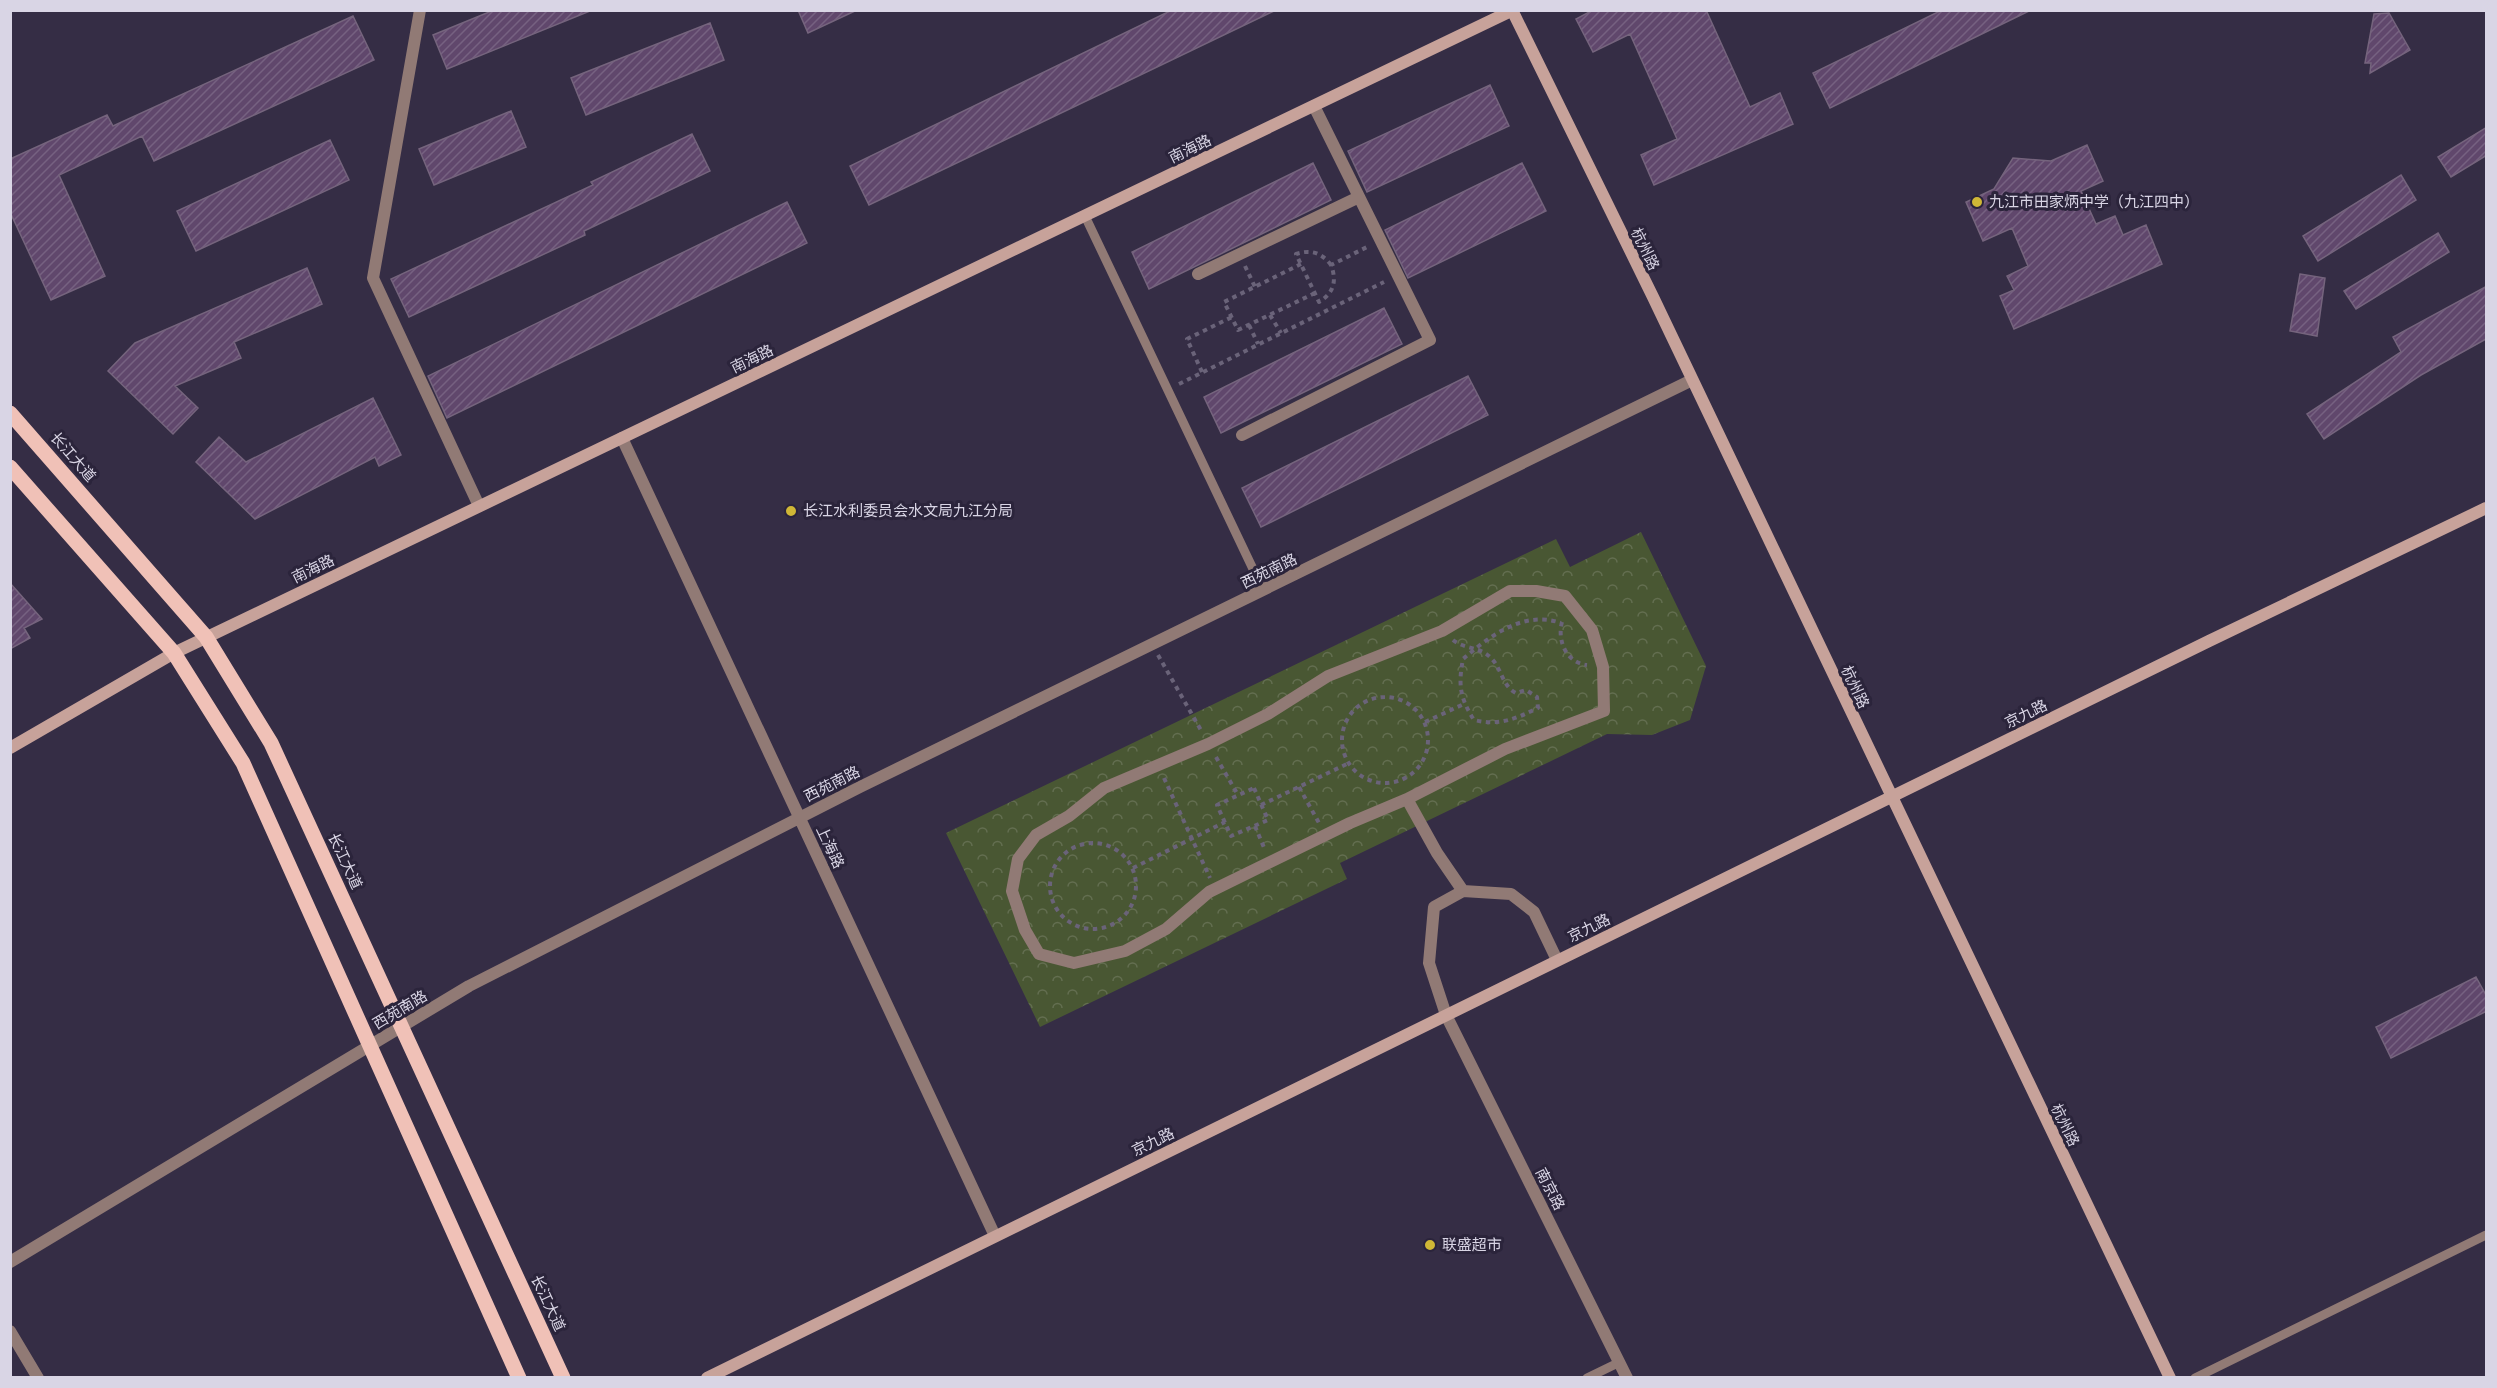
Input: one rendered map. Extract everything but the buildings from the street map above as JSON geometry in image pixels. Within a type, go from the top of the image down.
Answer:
[{"type":"main road","name":"南海路","points":[[10,748],[174,653],[1512,11]]},
{"type":"main road","name":"杭州路","points":[[1512,11],[1692,380],[2170,1377]]},
{"type":"main road","name":"长江大道","points":[[10,412],[206,638],[271,743],[563,1377]]},
{"type":"main road","points":[[10,467],[174,653],[243,763],[519,1377]]},
{"type":"main road","name":"京九路","points":[[706,1377],[2487,508]]},
{"type":"street","points":[[420,10],[374,278],[479,506]]},
{"type":"street","points":[[1242,435],[1430,340],[1314,106]]},
{"type":"street","points":[[1197,274],[1359,196]]},
{"type":"street","name":"西苑南路","points":[[10,1262],[469,986],[800,818],[1692,380]]},
{"type":"street","name":"上海路","points":[[622,438],[996,1236]]},
{"type":"street","points":[[1510,591],[1536,591],[1565,596],[1574,608],[1592,630],[1603,667],[1604,711],[1506,749],[1407,799],[1215,889],[1166,929],[1125,951],[1074,963],[1039,954],[1025,930],[1012,891],[1018,859],[1036,835],[1069,816],[1104,788],[1208,744],[1268,714],[1328,676],[1442,631],[1510,591]]},
{"type":"street","points":[[1407,799],[1437,853],[1463,891],[1511,894],[1534,912],[1557,960]]},
{"type":"street","name":"南京路","points":[[1463,891],[1434,907],[1429,963],[1446,1015],[1627,1377]]},
{"type":"street","points":[[10,1331],[38,1377]]},
{"type":"lane","points":[[1085,216],[1263,590]]},
{"type":"lane","points":[[2196,1377],[2487,1235]]},
{"type":"lane","points":[[1587,1377],[1620,1362]]},
{"type":"path","points":[[1331,265],[1381,240]]},
{"type":"path","points":[[1304,251],[1320,254],[1331,265],[1335,279],[1330,293],[1319,302],[1301,264],[1296,254],[1304,251]]},
{"type":"path","points":[[1239,254],[1255,286]]},
{"type":"path","points":[[1301,264],[1224,302],[1238,330],[1315,293]]},
{"type":"path","points":[[1167,390],[1398,276]]},
{"type":"path","points":[[1270,315],[1281,333]]},
{"type":"path","points":[[1202,372],[1186,339],[1232,318]]},
{"type":"path","points":[[1249,325],[1258,344]]},
{"type":"path","points":[[1574,608],[1561,623],[1560,638],[1566,655],[1582,665],[1603,667]]},
{"type":"path","points":[[1442,631],[1457,644],[1474,650],[1483,651],[1493,660],[1509,690],[1515,693],[1526,690],[1537,697],[1538,708],[1511,721],[1491,724],[1474,720],[1464,704],[1459,679],[1462,659],[1474,650],[1503,629],[1547,618],[1561,623]]},
{"type":"path","points":[[1152,644],[1238,795]]},
{"type":"path","points":[[1377,697],[1391,697],[1406,701],[1417,710],[1425,722],[1429,736],[1428,751],[1421,764],[1411,775],[1398,782],[1370,781],[1358,774],[1349,763],[1343,750],[1342,736],[1345,723],[1353,711],[1364,702],[1377,697]]},
{"type":"path","points":[[1425,722],[1464,704]]},
{"type":"path","points":[[1261,805],[1349,763]]},
{"type":"path","points":[[1158,765],[1215,889]]},
{"type":"path","points":[[1299,787],[1326,835]]},
{"type":"path","points":[[1254,788],[1261,805],[1268,820],[1231,837],[1217,805],[1254,788]]},
{"type":"path","points":[[1133,868],[1225,822]]},
{"type":"path","points":[[1255,826],[1270,862]]},
{"type":"path","points":[[1085,843],[1099,843],[1113,847],[1133,868],[1136,882],[1135,897],[1129,910],[1119,921],[1092,929],[1078,927],[1065,920],[1056,909],[1050,889],[1053,869],[1060,857],[1071,848],[1085,843]]},
{"type":"green space","points":[[1641,532],[1706,666],[1690,720],[1652,735],[1607,734],[1340,863],[1347,879],[1040,1027],[946,833],[1556,539],[1570,567]]},
{"type":"place","name":"九江市田家炳中学（九江四中）","points":[[1977,202]]},
{"type":"place","name":"长江水利委员会水文局九江分局","points":[[791,511]]},
{"type":"place","name":"联盛超市","points":[[1430,1245]]}]
